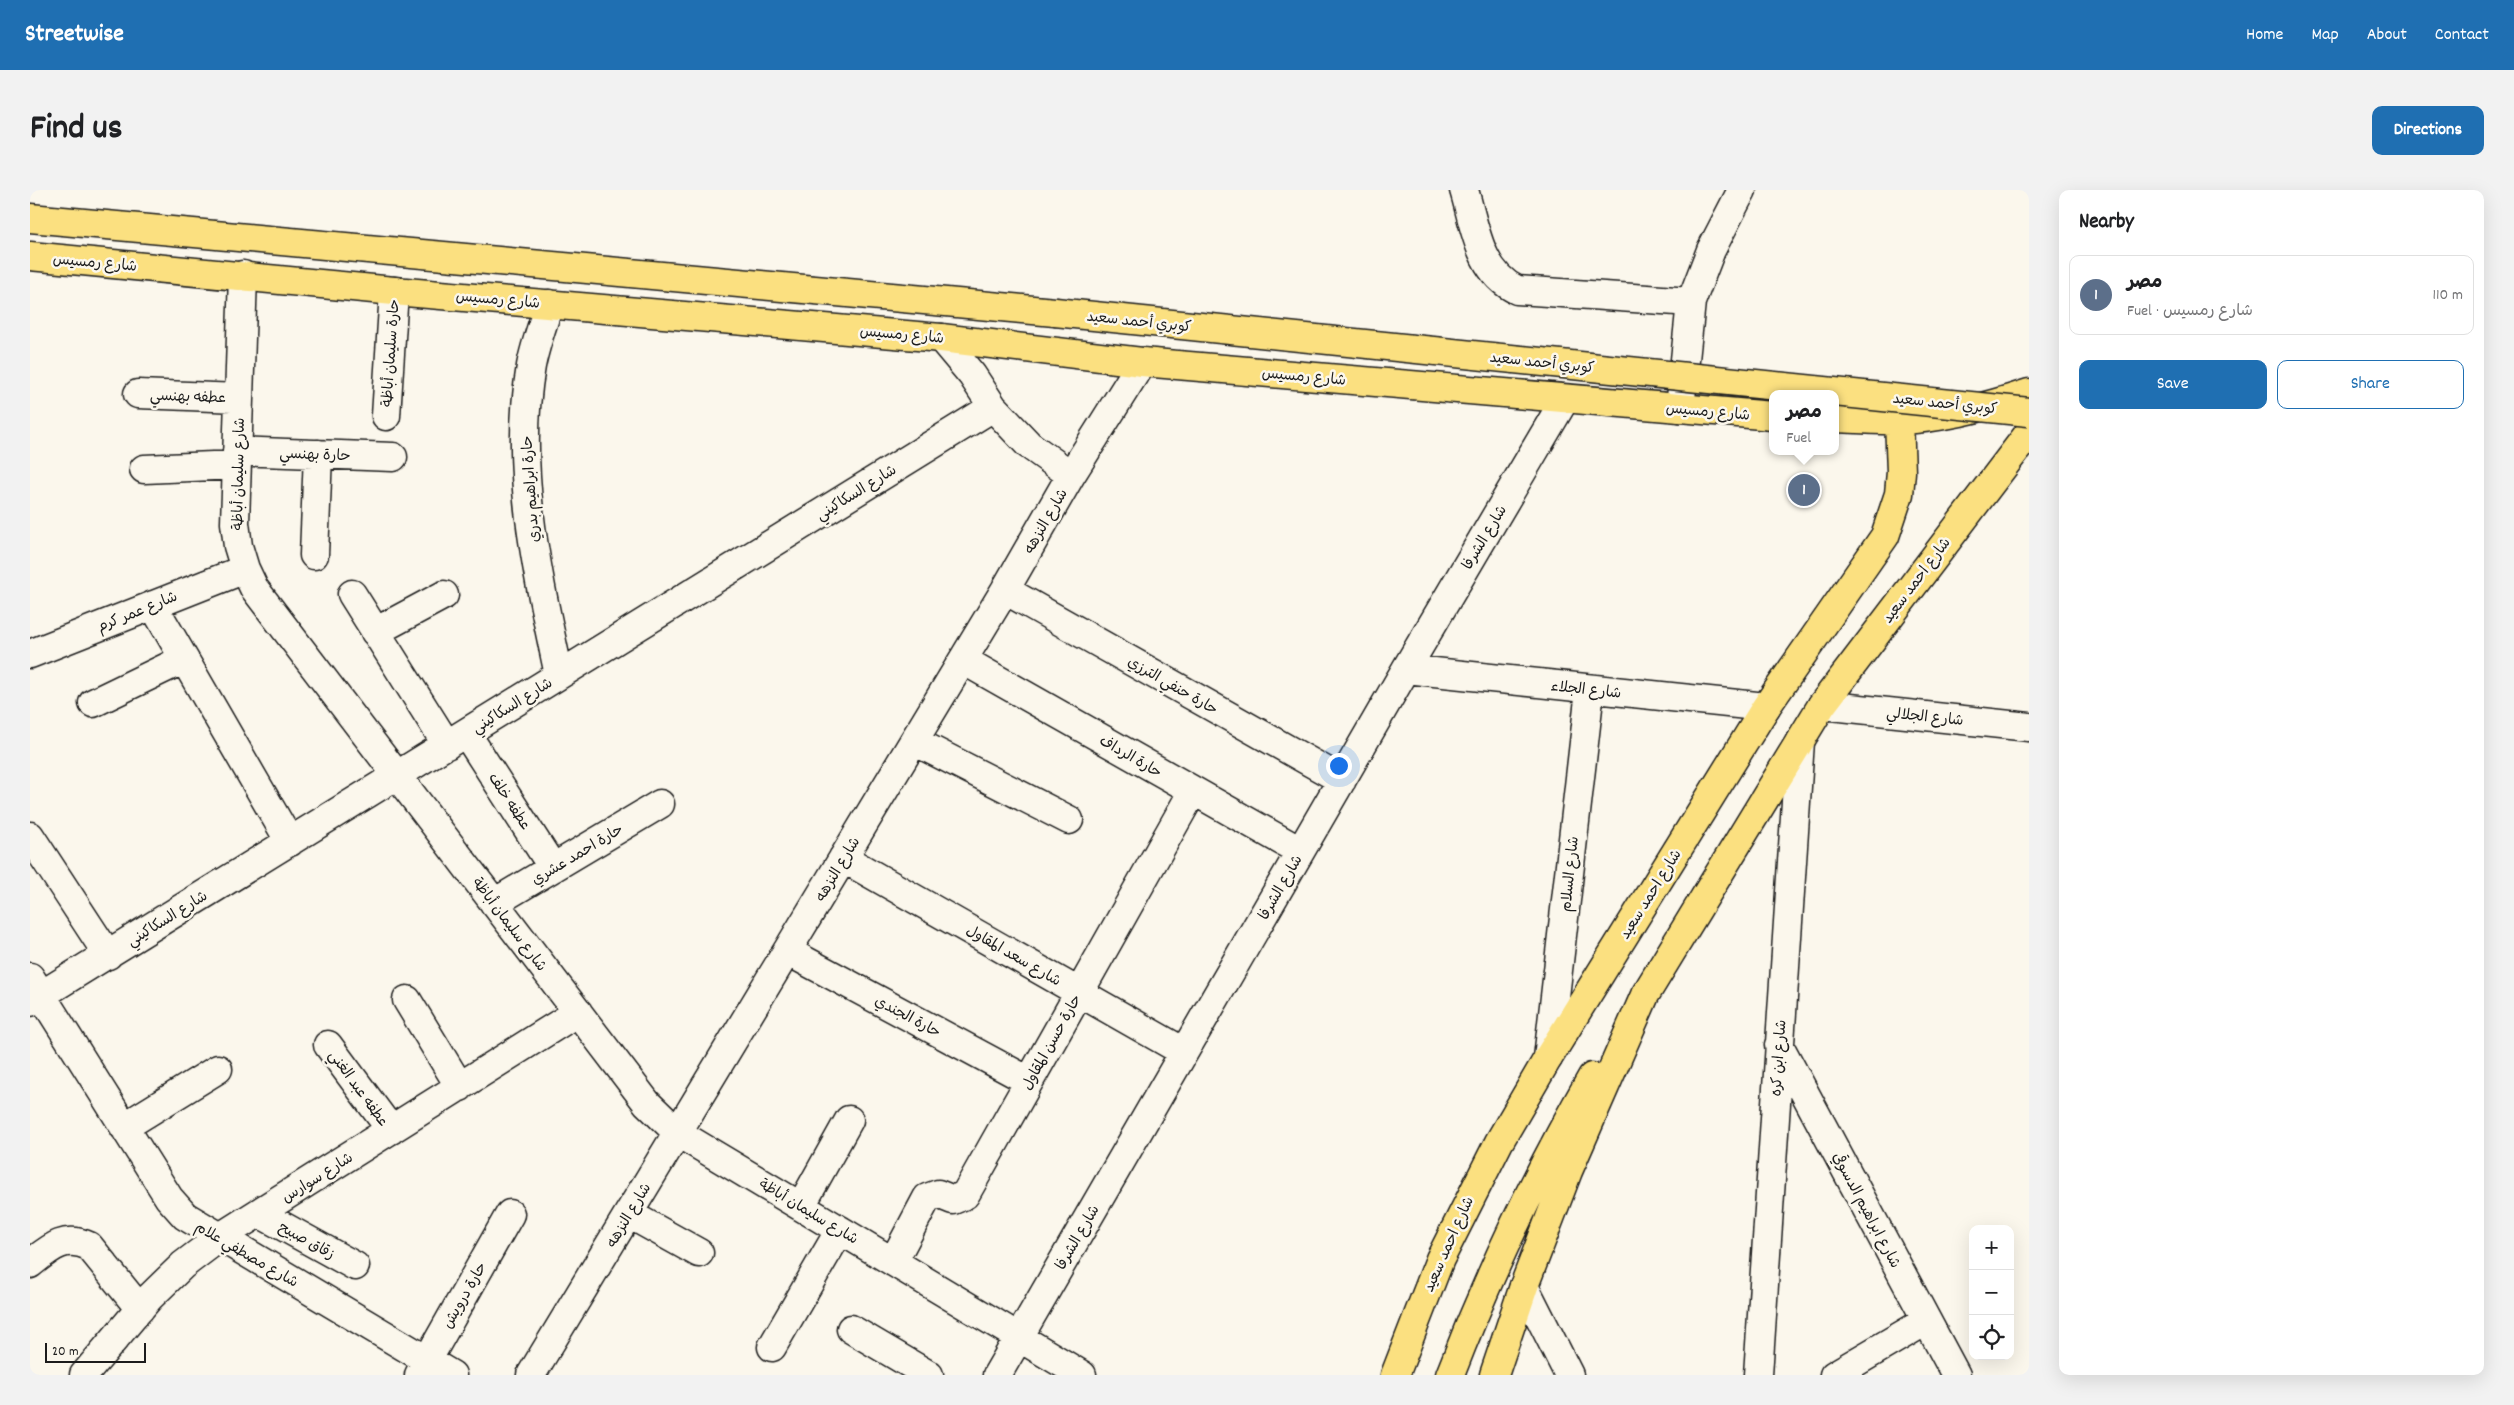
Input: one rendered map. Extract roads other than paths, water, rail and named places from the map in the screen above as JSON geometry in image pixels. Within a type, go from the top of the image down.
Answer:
[{"type":"main road","points":[[30,218],[361,248],[356,286]]},
{"type":"main road","name":"كوبري أحمد سعيد","points":[[361,248],[1055,312],[1815,390]]},
{"type":"main road","name":"شارع رمسيس","points":[[30,256],[941,338],[1142,362],[1769,416]]},
{"type":"main road","name":"كوبري أحمد سعيد","points":[[1839,392],[2029,412]]},
{"type":"main road","points":[[1839,418],[1899,420],[1967,412],[2029,393]]},
{"type":"main road","name":"شارع احمد سعيد","points":[[1395,1375],[1415,1319],[1468,1199],[1548,1058],[1766,707],[1885,536],[1899,494],[1901,472],[1899,420]]},
{"type":"main road","name":"شارع احمد سعيد","points":[[1494,1375],[1524,1286],[1568,1171],[1645,994],[1822,705],[2027,438]]},
{"type":"main road","points":[[1450,1375],[1493,1268],[1553,1145],[1597,1068],[1645,994]]},
{"type":"street","points":[[1464,190],[1482,253],[1494,274],[1505,284],[1517,290],[1691,302]]},
{"type":"street","points":[[1680,408],[1691,302],[1710,250],[1742,190]]},
{"type":"street","name":"شارع سليمان أباظة","points":[[243,275],[235,523],[238,546],[245,569],[254,588],[397,776],[647,1103],[678,1132],[1082,1375]]},
{"type":"street","name":"حارة سليمان أباظة","points":[[386,416],[394,290]]},
{"type":"street","name":"حارة ابراهيم بدري","points":[[549,304],[531,366],[526,438],[528,507],[538,578],[559,675]]},
{"type":"street","points":[[941,338],[972,375],[993,408],[1029,445],[1071,475]]},
{"type":"street","name":"شارع النزهه","points":[[531,1375],[1005,590],[1071,475],[1142,362]]},
{"type":"street","name":"عطفه بهنسي","points":[[138,394],[239,398]]},
{"type":"street","name":"شارع الشرفا","points":[[997,1375],[1300,851],[1565,399]]},
{"type":"street","name":"شارع السكاكيني","points":[[34,991],[108,955],[993,408]]},
{"type":"street","points":[[314,555],[318,454]]},
{"type":"street","name":"حارة بهنسي","points":[[144,469],[236,458],[318,454],[393,457]]},
{"type":"street","name":"شارع عمر كرم","points":[[30,654],[245,569]]},
{"type":"street","name":"حارة حنفي الترزي","points":[[1005,590],[1342,780]]},
{"type":"street","name":"عطفه خلف","points":[[352,594],[375,632],[553,868]]},
{"type":"street","points":[[375,632],[444,595]]},
{"type":"street","points":[[154,605],[290,842]]},
{"type":"street","points":[[93,703],[184,659]]},
{"type":"street","name":"حارة الرداف","points":[[963,660],[1300,851]]},
{"type":"street","name":"شارع الجلاء","points":[[1406,669],[1590,690],[1766,707]]},
{"type":"street","name":"شارع السلام","points":[[1548,1058],[1590,690]]},
{"type":"street","name":"شارع الجلالي","points":[[1822,705],[2029,727]]},
{"type":"street","points":[[914,741],[1069,820]]},
{"type":"street","name":"شارع ابن كره","points":[[1758,1375],[1800,741]]},
{"type":"street","name":"حارة حسن المقاول","points":[[893,1262],[927,1198],[938,1194],[953,1200],[965,1195],[1193,791]]},
{"type":"street","name":"حارة احمد عشري","points":[[494,903],[660,804]]},
{"type":"street","points":[[30,836],[108,955]]},
{"type":"street","name":"شارع سعد المقاول","points":[[843,858],[1184,1052]]},
{"type":"street","name":"حارة الجندي","points":[[787,951],[1029,1081]]},
{"type":"street","name":"شارع مصطفي علام","points":[[34,991],[124,1127],[168,1198],[185,1216],[423,1368],[452,1375]]},
{"type":"street","points":[[407,1000],[460,1087]]},
{"type":"street","name":"شارع سوارس","points":[[84,1375],[140,1309],[183,1265],[220,1237],[578,1012]]},
{"type":"street","name":"عطفه عبد الغني","points":[[328,1045],[390,1130]]},
{"type":"street","name":"شارع ابراهيم الدسوقي","points":[[1779,1045],[1956,1375]]},
{"type":"street","points":[[124,1127],[218,1069]]},
{"type":"street","points":[[801,1206],[849,1120]]},
{"type":"street","name":"زقاق صبيح","points":[[259,1213],[355,1266]]},
{"type":"street","name":"حارة درويش","points":[[423,1368],[510,1214]]},
{"type":"street","points":[[628,1214],[699,1253]]},
{"type":"street","points":[[772,1347],[840,1230]]},
{"type":"street","points":[[30,1264],[63,1242],[81,1242],[89,1246],[140,1309]]},
{"type":"street","points":[[1524,1286],[1569,1375]]},
{"type":"street","points":[[1834,1375],[1926,1321]]},
{"type":"street","points":[[851,1329],[929,1375]]},
{"type":"place","name":"مصر","points":[[1804,490]]}]
